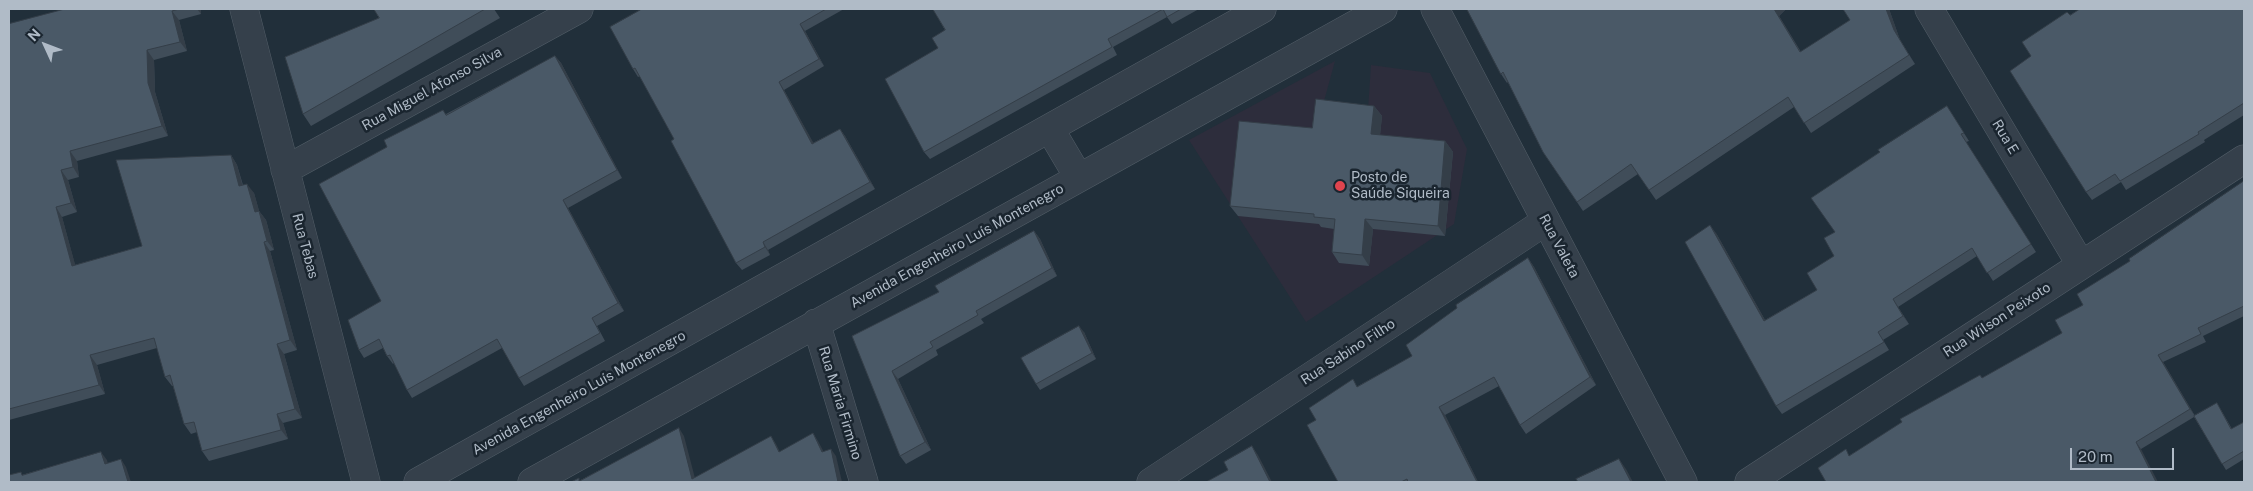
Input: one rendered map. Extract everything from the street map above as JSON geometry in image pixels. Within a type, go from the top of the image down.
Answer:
[{"type":"street","name":"Rua Tebas","points":[[244,9],[366,482]]},
{"type":"street","name":"Rua Miguel Afonso Silva","points":[[285,170],[579,9]]},
{"type":"street","name":"Avenida Engenheiro Luís Montenegro","points":[[418,482],[1262,9]]},
{"type":"street","name":"Avenida Engenheiro Luís Montenegro","points":[[532,482],[1383,9]]},
{"type":"street","name":"Rua Valeta","points":[[1435,9],[1683,482]]},
{"type":"street","name":"Rua E","points":[[1929,9],[2081,265]]},
{"type":"street","points":[[1050,129],[1079,178]]},
{"type":"street","name":"Rua Wilson Peixoto","points":[[1749,482],[2244,159]]},
{"type":"street","name":"Rua Sabino Filho","points":[[1151,482],[1546,221]]},
{"type":"street","name":"Rua Maria Firmino","points":[[816,323],[864,482]]},
{"type":"shaded area","name":"Posto de Saúde Siqueira","points":[[1335,61],[1323,105],[1368,110],[1371,65],[1430,73],[1467,149],[1454,224],[1306,322],[1189,140]]},
{"type":"building","points":[[65,9],[179,9],[172,11],[180,42],[147,50],[148,83],[162,126],[70,151],[73,167],[61,170],[71,203],[56,207],[72,266],[142,246],[116,160],[231,155],[239,186],[247,184],[255,212],[259,211],[267,241],[264,242],[290,340],[277,344],[295,409],[277,414],[281,430],[202,451],[194,422],[184,424],[170,375],[165,377],[154,338],[90,355],[99,385],[9,409],[9,24]]},
{"type":"building","points":[[374,9],[485,9],[303,114],[285,57],[379,18]]},
{"type":"building","points":[[642,9],[826,9],[800,24],[819,59],[779,82],[812,144],[840,129],[870,182],[763,242],[765,247],[736,263],[671,141],[674,139],[610,27]]},
{"type":"building","points":[[933,9],[1163,9],[1108,39],[1112,47],[924,152],[885,79],[938,48],[932,38],[945,30]]},
{"type":"building","points":[[1163,9],[1181,9],[1167,17]]},
{"type":"building","points":[[1467,9],[1774,9],[1800,52],[1850,20],[1843,9],[1886,9],[1894,30],[1909,55],[1804,123],[1788,97],[1649,190],[1631,164],[1577,202],[1543,152],[1503,72],[1501,74]]},
{"type":"building","points":[[2080,9],[2244,9],[2244,103],[2198,132],[2199,134],[2120,181],[2115,174],[2086,192],[2010,71],[2031,56],[2022,42],[2067,12],[2070,15]]},
{"type":"building","points":[[555,56],[617,170],[563,200],[618,303],[592,318],[600,333],[519,378],[497,339],[407,390],[390,355],[387,356],[379,339],[359,350],[348,320],[381,301],[319,184],[387,147],[384,140],[443,110],[446,115]]},
{"type":"building","points":[[1316,99],[1374,106],[1371,134],[1445,141],[1438,226],[1365,219],[1362,255],[1332,252],[1335,219],[1314,217],[1314,214],[1230,206],[1239,121],[1312,128]]},
{"type":"building","points":[[1947,106],[1964,133],[1961,134],[2031,244],[1987,273],[1972,248],[1893,299],[1903,316],[1878,332],[1884,342],[1776,406],[1685,242],[1710,225],[1764,321],[1817,290],[1807,273],[1834,256],[1824,238],[1835,232],[1811,198],[1880,152],[1878,150]]},
{"type":"building","points":[[2244,181],[2244,306],[2198,328],[2201,334],[2158,355],[2190,409],[2136,442],[2156,482],[1826,482],[1818,468],[1846,449],[1849,456],[1902,422],[1900,419],[1980,375],[1982,378],[2062,333],[2055,320],[2083,305],[2077,294],[2130,261],[2129,259]]},
{"type":"building","points":[[1034,231],[1052,268],[976,311],[978,315],[930,342],[933,347],[892,371],[925,442],[900,456],[852,336],[939,292],[935,286]]},
{"type":"building","points":[[1528,258],[1590,377],[1520,425],[1494,377],[1439,407],[1477,482],[1408,482],[1407,479],[1401,482],[1338,482],[1307,425],[1316,420],[1309,408],[1353,379],[1357,387],[1412,356],[1406,345],[1457,308],[1456,305]]},
{"type":"building","points":[[1079,326],[1092,353],[1036,384],[1021,358]]},
{"type":"building","points":[[2217,403],[2231,429],[2244,422],[2244,451],[2222,464],[2194,416]]},
{"type":"building","points":[[679,428],[692,479],[771,436],[779,452],[813,433],[822,452],[831,449],[838,482],[571,482],[579,478],[579,481]]},
{"type":"building","points":[[1252,446],[1270,482],[1206,482],[1228,470],[1224,462]]},
{"type":"building","points":[[101,452],[105,464],[121,459],[128,482],[9,482],[9,475],[21,472],[22,475]]},
{"type":"building","points":[[1619,459],[1631,482],[1578,482],[1576,479]]},
{"type":"place","name":"Posto de Saúde Siqueira","points":[[1340,186]]}]
